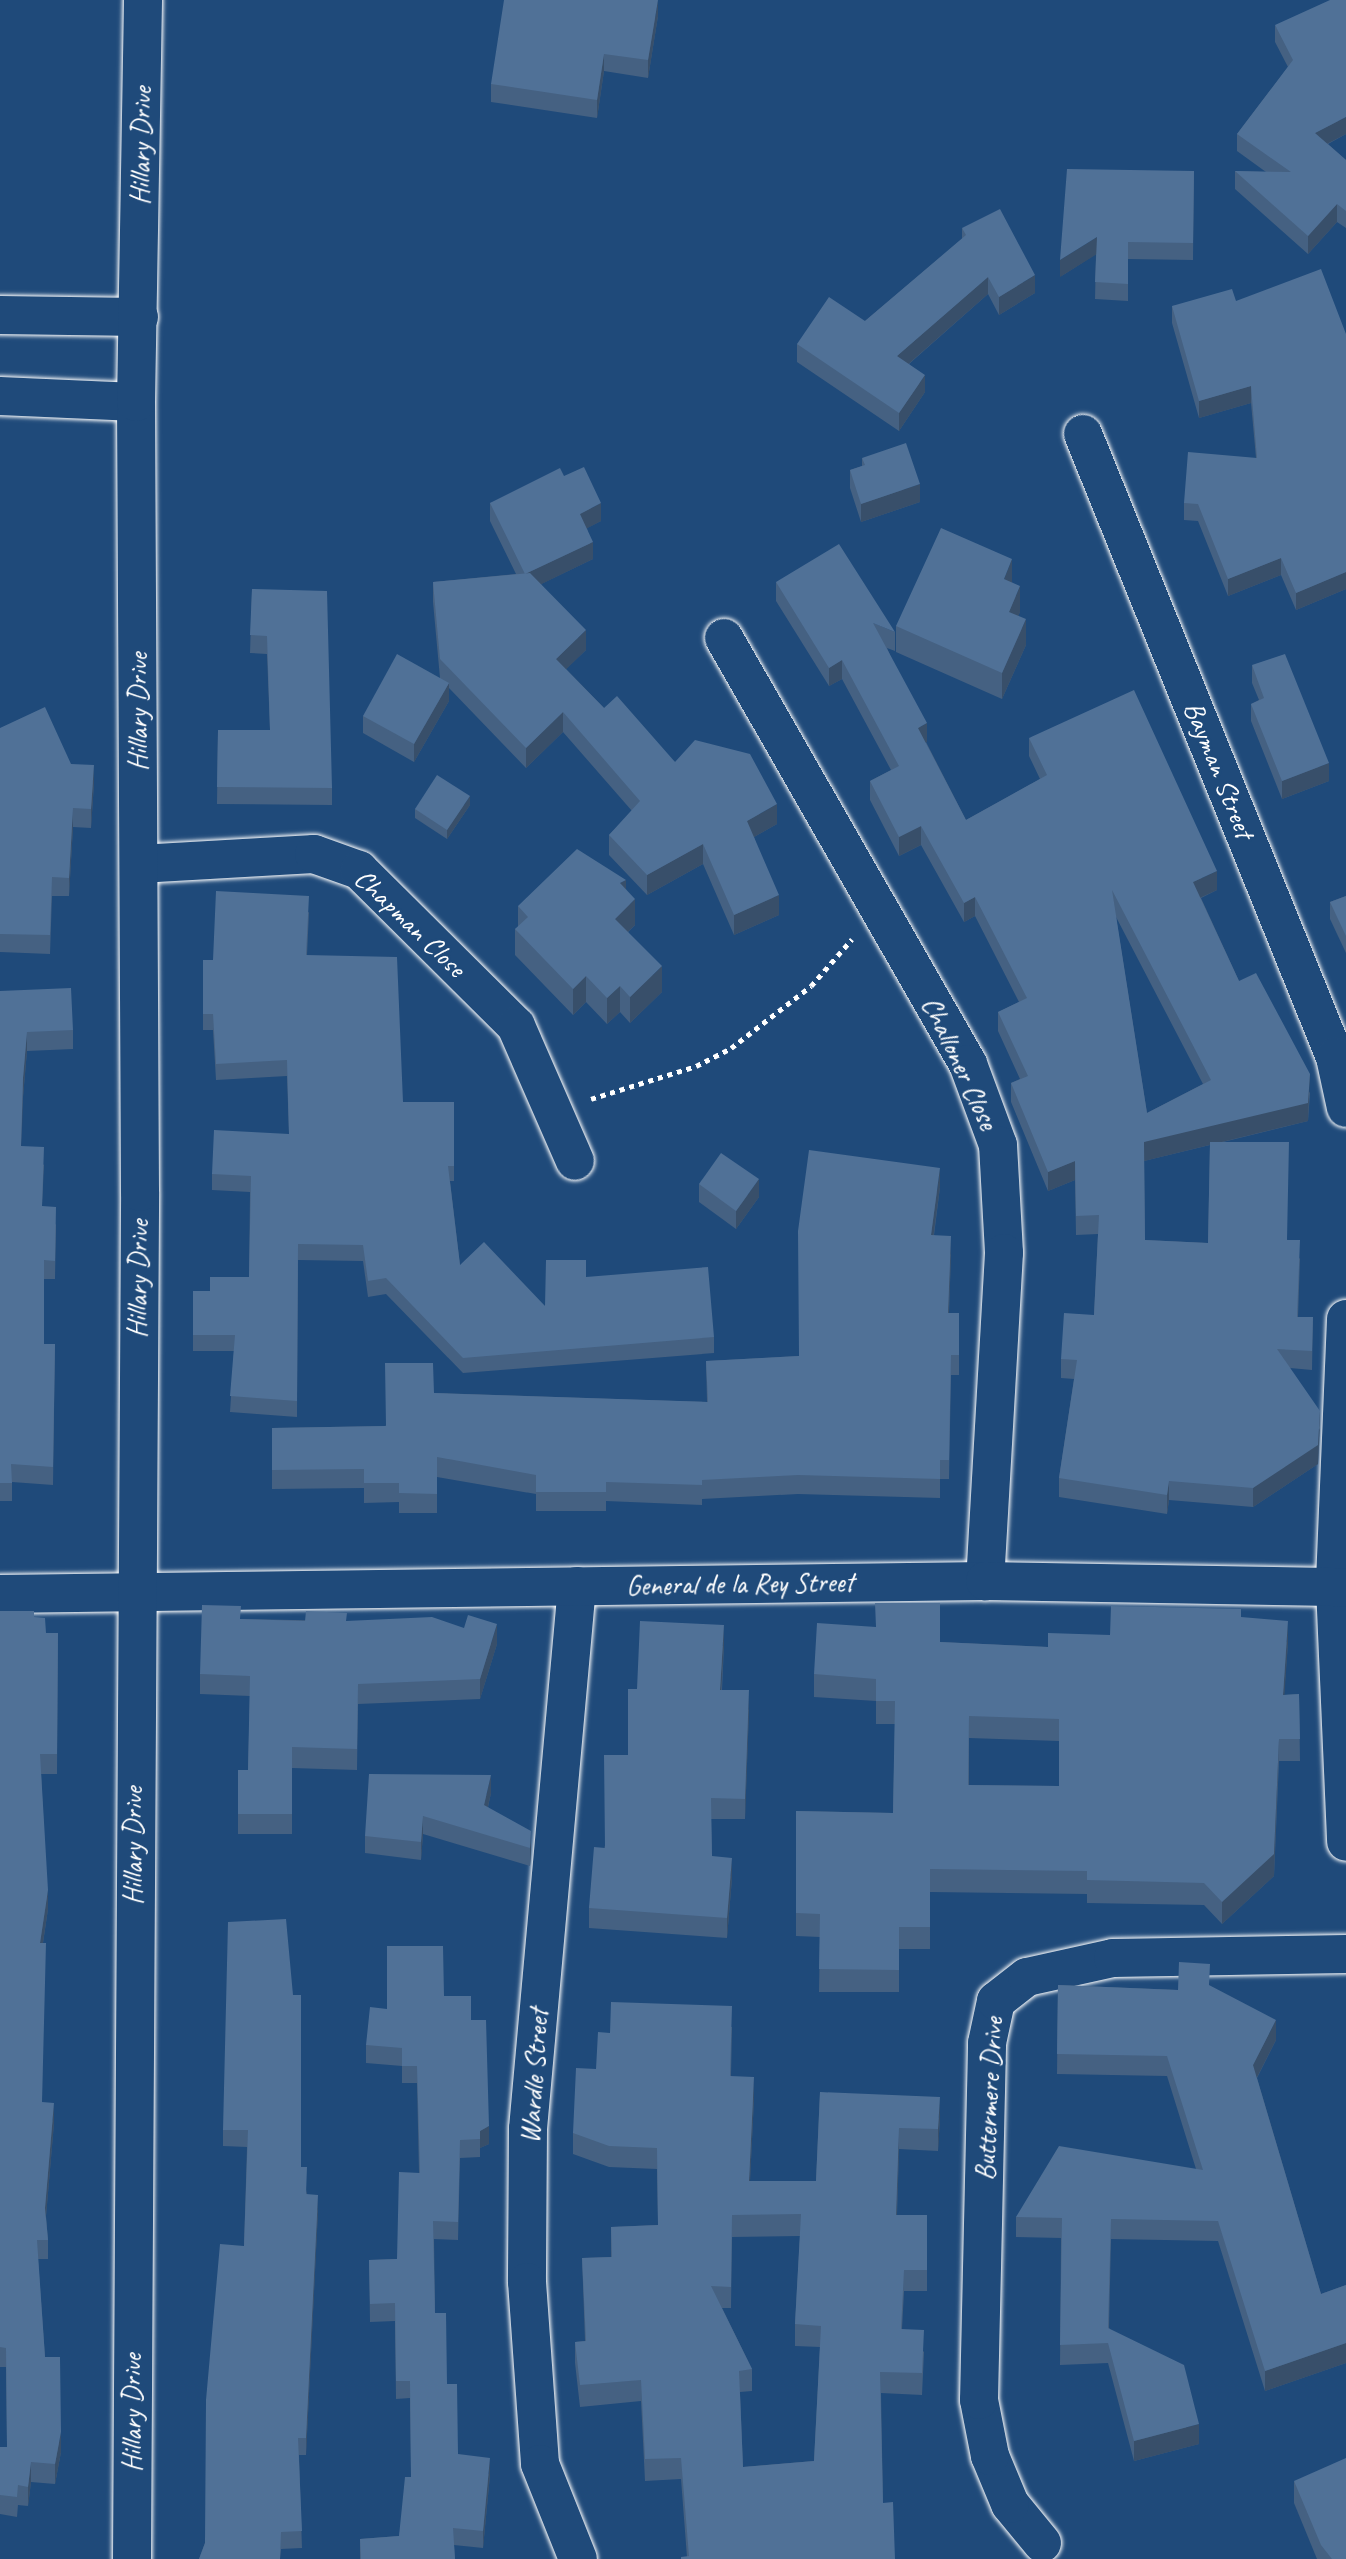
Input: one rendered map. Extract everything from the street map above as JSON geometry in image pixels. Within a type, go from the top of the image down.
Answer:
[{"type":"street","name":"Hillary Drive","points":[[132,2559],[133,1595],[139,864],[136,402],[144,0]]},
{"type":"street","points":[[0,315],[139,317]]},
{"type":"street","points":[[0,396],[136,402]]},
{"type":"street","name":"Bayman Street","points":[[1083,434],[1335,1057],[1346,1108]]},
{"type":"street","name":"Challoner Close","points":[[724,638],[968,1065],[998,1145],[1004,1253],[985,1581]]},
{"type":"street","name":"Chapman Close","points":[[139,864],[314,855],[359,870],[516,1026],[557,1110],[575,1161]]},
{"type":"street","points":[[1346,1319],[1341,1587],[1346,1842]]},
{"type":"street","name":"General de la Rey Street","points":[[0,1594],[133,1595],[985,1581],[1341,1587]]},
{"type":"street","name":"Wardle Street","points":[[577,1586],[528,2129],[527,2282],[540,2464],[578,2559]]},
{"type":"street","name":"Buttermere Drive","points":[[1042,2543],[1010,2504],[990,2456],[979,2400],[987,2043],[996,2001],[1027,1977],[1113,1958],[1346,1954]]},
{"type":"path","points":[[557,1110],[696,1066],[731,1048],[811,986],[878,905]]},
{"type":"building","points":[[504,0],[658,0],[648,60],[604,54],[597,100],[491,84]]},
{"type":"building","points":[[1330,0],[1346,0],[1346,117],[1315,133],[1346,160],[1346,211],[1337,204],[1308,236],[1235,171],[1291,172],[1237,134],[1293,60],[1275,25]]},
{"type":"building","points":[[1067,169],[1194,171],[1193,243],[1128,242],[1128,284],[1095,282],[1097,237],[1060,260]]},
{"type":"building","points":[[1000,209],[1035,275],[999,297],[988,277],[897,356],[925,375],[899,413],[797,344],[829,297],[865,321],[966,235],[962,228]]},
{"type":"building","points":[[1321,269],[1346,334],[1346,572],[1296,593],[1281,558],[1228,579],[1198,504],[1184,503],[1188,452],[1257,458],[1251,386],[1199,401],[1172,306],[1232,289],[1236,301]]},
{"type":"building","points":[[906,443],[920,484],[861,504],[850,470],[865,465],[862,458]]},
{"type":"building","points":[[584,467],[601,503],[580,514],[593,542],[525,574],[490,503],[560,468],[564,476]]},
{"type":"building","points":[[941,528],[1012,559],[1004,579],[1020,586],[1009,612],[1026,619],[1002,673],[896,626]]},
{"type":"building","points":[[839,544],[895,632],[873,623],[927,723],[918,728],[966,820],[1047,775],[1029,738],[1134,690],[1217,871],[1193,882],[1239,981],[1256,973],[1310,1074],[1308,1103],[1144,1142],[1145,1240],[1208,1243],[1210,1142],[1289,1142],[1287,1240],[1300,1240],[1297,1317],[1313,1317],[1312,1351],[1277,1349],[1320,1411],[1318,1445],[1253,1488],[1169,1481],[1167,1495],[1059,1478],[1077,1360],[1061,1359],[1064,1313],[1094,1315],[1099,1215],[1076,1216],[1075,1161],[1048,1172],[1011,1083],[1028,1076],[998,1012],[1027,998],[975,897],[964,903],[921,826],[899,837],[870,781],[899,766],[842,660],[829,668],[776,582]],"holes":[[[1112,890],[1211,1080],[1147,1113]]]},
{"type":"building","points":[[530,573],[586,630],[556,659],[604,708],[617,696],[675,762],[695,740],[750,754],[777,804],[747,821],[779,895],[734,915],[703,844],[647,875],[609,835],[640,801],[563,712],[526,748],[440,659],[433,582]]},
{"type":"building","points":[[252,589],[327,591],[332,788],[217,787],[218,730],[270,730],[267,636],[250,635]]},
{"type":"building","points":[[397,654],[449,683],[414,744],[363,716]]},
{"type":"building","points":[[1285,654],[1329,763],[1282,781],[1251,704],[1264,698],[1252,665]]},
{"type":"building","points":[[45,707],[71,764],[94,765],[91,809],[73,808],[69,878],[52,877],[50,935],[0,934],[0,728]]},
{"type":"building","points":[[437,775],[470,796],[447,830],[415,809]]},
{"type":"building","points":[[577,849],[626,880],[620,883],[635,899],[615,919],[662,966],[630,997],[620,986],[607,998],[586,976],[573,989],[515,929],[528,917],[518,906]]},
{"type":"building","points":[[216,891],[309,896],[306,955],[397,957],[403,1102],[454,1102],[454,1166],[448,1166],[460,1265],[484,1242],[545,1306],[546,1260],[586,1260],[586,1277],[708,1267],[714,1337],[463,1358],[386,1278],[368,1281],[363,1245],[298,1244],[297,1401],[230,1396],[235,1335],[193,1335],[193,1291],[210,1291],[210,1277],[249,1277],[251,1176],[212,1174],[214,1130],[289,1134],[287,1060],[216,1064],[213,1014],[203,1014],[203,960],[213,960]]},
{"type":"building","points":[[1346,896],[1346,936],[1330,902]]},
{"type":"building","points":[[71,988],[73,1030],[27,1032],[23,1078],[21,1146],[44,1147],[42,1206],[56,1207],[55,1261],[44,1260],[44,1344],[55,1344],[53,1467],[11,1464],[12,1483],[0,1483],[0,991]]},
{"type":"building","points":[[809,1150],[940,1168],[931,1235],[951,1236],[948,1313],[959,1313],[959,1355],[951,1355],[949,1460],[940,1460],[940,1479],[798,1475],[702,1480],[702,1485],[606,1482],[606,1492],[536,1492],[536,1475],[437,1457],[437,1494],[399,1493],[399,1483],[364,1483],[364,1469],[272,1470],[272,1428],[386,1426],[385,1363],[433,1363],[434,1393],[708,1402],[706,1361],[799,1356],[798,1231]]},
{"type":"building","points":[[721,1153],[759,1179],[736,1211],[699,1184]]},
{"type":"building","points":[[875,1603],[940,1603],[940,1642],[1048,1647],[1048,1633],[1110,1635],[1111,1606],[1241,1609],[1241,1617],[1288,1621],[1283,1695],[1299,1694],[1300,1739],[1279,1739],[1274,1854],[1222,1902],[1204,1883],[1087,1880],[1087,1871],[930,1869],[930,1927],[899,1927],[899,1970],[819,1969],[820,1914],[796,1913],[796,1811],[893,1813],[895,1701],[876,1701],[876,1679],[814,1674],[817,1623],[876,1627]],"holes":[[[969,1716],[1059,1719],[1059,1786],[968,1785]]]},
{"type":"building","points":[[202,1605],[241,1606],[240,1619],[305,1621],[306,1611],[347,1613],[346,1621],[432,1617],[464,1628],[468,1615],[497,1624],[480,1679],[358,1684],[357,1749],[292,1747],[292,1814],[238,1814],[238,1770],[248,1770],[250,1676],[200,1674]]},
{"type":"building","points":[[0,1611],[34,1611],[34,1617],[45,1618],[46,1633],[58,1633],[57,1754],[40,1754],[48,1890],[40,1943],[46,1943],[42,2102],[54,2103],[45,2208],[48,2240],[37,2240],[45,2357],[60,2357],[61,2432],[55,2464],[31,2462],[28,2487],[18,2485],[17,2497],[0,2495],[0,2447],[7,2447],[6,2348],[0,2347]]},
{"type":"building","points":[[640,1621],[724,1625],[720,1690],[749,1690],[745,1799],[711,1798],[712,1856],[732,1858],[727,1918],[589,1908],[594,1847],[605,1848],[604,1755],[628,1755],[628,1689],[637,1689]]},
{"type":"building","points":[[369,1774],[491,1775],[484,1805],[531,1831],[530,1848],[423,1816],[421,1842],[365,1836]]},
{"type":"building","points":[[286,1919],[293,1995],[301,1995],[301,2167],[307,2167],[306,2194],[318,2195],[306,2438],[298,2438],[302,2531],[281,2532],[280,2559],[199,2559],[205,2543],[206,2400],[220,2244],[244,2246],[248,2130],[223,2130],[228,1922]]},
{"type":"building","points":[[387,1946],[443,1946],[444,1996],[471,1996],[471,2020],[486,2020],[489,2126],[480,2131],[480,2139],[460,2140],[458,2222],[433,2221],[435,2313],[446,2313],[447,2384],[457,2384],[458,2454],[490,2458],[483,2531],[453,2528],[455,2559],[361,2559],[360,2539],[399,2536],[405,2477],[411,2477],[410,2381],[396,2381],[395,2303],[370,2304],[369,2260],[397,2259],[399,2172],[420,2173],[417,2066],[402,2066],[402,2048],[366,2045],[370,2007],[387,2009]]},
{"type":"building","points":[[1179,1962],[1210,1964],[1209,1985],[1276,2020],[1253,2065],[1321,2294],[1346,2285],[1346,2343],[1265,2371],[1218,2221],[1111,2219],[1108,2328],[1184,2365],[1199,2424],[1134,2441],[1108,2343],[1060,2345],[1062,2218],[1016,2217],[1059,2146],[1203,2170],[1167,2056],[1057,2054],[1058,1985],[1178,1990]]},
{"type":"building","points":[[611,2002],[732,2006],[730,2076],[754,2077],[749,2181],[816,2181],[820,2092],[940,2097],[938,2129],[899,2128],[896,2215],[927,2215],[927,2270],[904,2270],[901,2329],[924,2330],[922,2373],[880,2372],[883,2503],[893,2502],[895,2559],[681,2559],[689,2556],[681,2458],[645,2459],[641,2380],[580,2385],[575,2342],[586,2341],[582,2258],[612,2257],[611,2227],[658,2225],[657,2148],[609,2146],[573,2133],[576,2068],[596,2069],[598,2032],[610,2033]],"holes":[[[801,2214],[795,2324],[821,2326],[814,2461],[743,2467],[739,2371],[752,2369],[711,2286],[731,2287],[732,2215]]]},
{"type":"building","points":[[1346,2458],[1346,2559],[1332,2559],[1321,2545],[1294,2481]]}]
